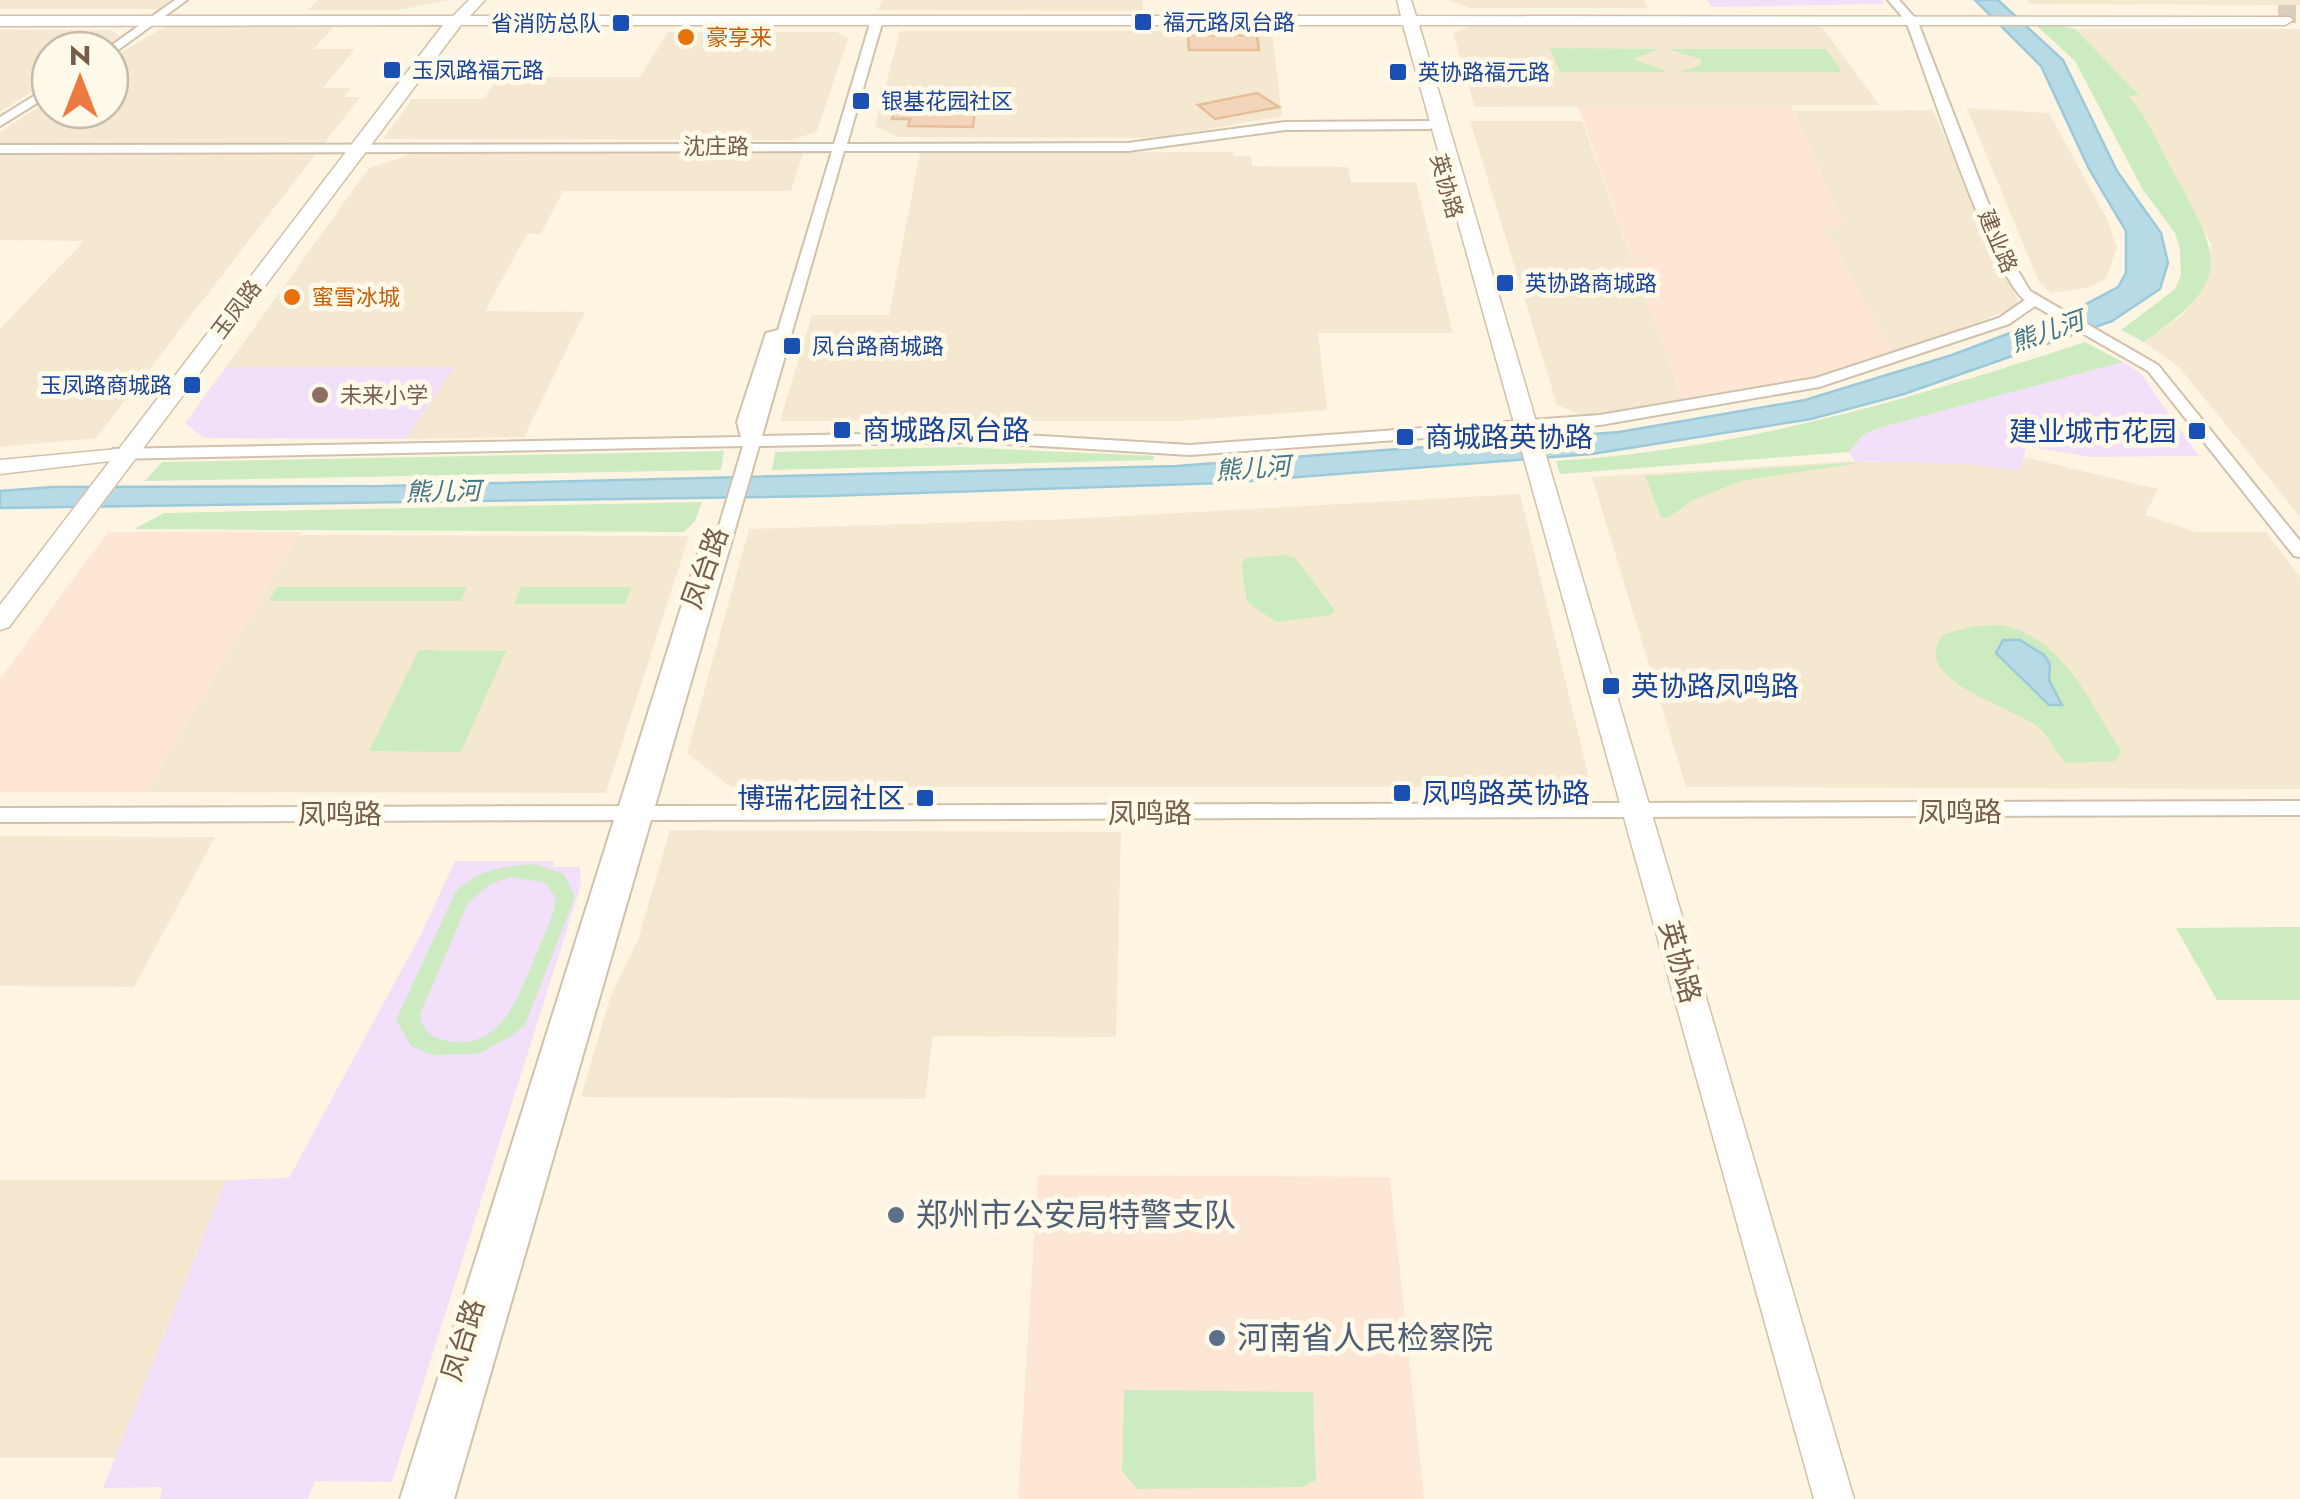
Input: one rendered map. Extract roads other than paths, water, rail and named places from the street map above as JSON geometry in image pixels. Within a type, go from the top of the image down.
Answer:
[{"type":"street","points":[[130,38],[182,0]]},
{"type":"street","name":"玉凤路","points":[[0,599],[70,518],[455,15],[478,0]]},
{"type":"street","name":"建业路","points":[[1892,0],[1910,17],[2001,254],[2032,302],[2153,368],[2300,552]]},
{"type":"street","points":[[2024,17],[2063,9],[2300,8]]},
{"type":"street","points":[[455,15],[877,20],[1402,12]]},
{"type":"street","points":[[0,19],[1402,12],[2288,20]]},
{"type":"street","name":"英协路","points":[[1402,12],[1508,410],[1524,429]]},
{"type":"street","name":"英协路","points":[[1402,12],[1470,220],[1534,465],[1834,1499]]},
{"type":"street","points":[[2024,17],[2094,26],[2288,20]]},
{"type":"street","name":"凤台路","points":[[416,1499],[633,814],[731,524],[730,510],[750,441],[760,422],[837,146],[877,20]]},
{"type":"street","points":[[0,122],[30,103]]},
{"type":"street","name":"沈庄路","points":[[0,149],[1128,146],[1285,126],[1430,125]]},
{"type":"street","points":[[0,463],[112,464],[750,441],[977,437],[1190,450],[1524,429],[1623,418],[1792,388],[1916,353],[2004,320],[2032,302]]},
{"type":"street","name":"玉凤路","points":[[0,622],[70,518]]},
{"type":"street","name":"凤鸣路","points":[[0,815],[2300,808]]},
{"type":"street","name":"凤台路","points":[[439,1499],[633,814]]},
{"type":"water","name":"熊儿河","points":[[1975,0],[1998,0],[2063,60],[2117,171],[2161,233],[2168,263],[2160,289],[2112,321],[1904,394],[1811,419],[1592,454],[1223,483],[825,496],[0,508],[0,491],[52,487],[382,486],[1177,466],[1619,432],[1805,400],[1952,355],[2084,305],[2118,287],[2126,273],[2126,231],[2089,169],[2041,66]]},
{"type":"water","points":[[2003,640],[2020,640],[2044,655],[2050,664],[2049,680],[2062,705],[2049,705],[1996,653]]},
{"type":"tunnel","points":[[2278,14],[2300,14]]},
{"type":"place","name":"福元路凤台路","points":[[1143,22]]},
{"type":"place","name":"省消防总队","points":[[621,23]]},
{"type":"place","name":"豪享来","points":[[686,37]]},
{"type":"place","name":"玉凤路福元路","points":[[392,70]]},
{"type":"place","name":"英协路福元路","points":[[1398,72]]},
{"type":"place","name":"银基花园社区","points":[[861,101]]},
{"type":"place","name":"英协路商城路","points":[[1505,283]]},
{"type":"place","name":"蜜雪冰城","points":[[292,297]]},
{"type":"place","name":"凤台路商城路","points":[[792,346]]},
{"type":"place","name":"玉凤路商城路","points":[[192,385]]},
{"type":"place","name":"未来小学","points":[[320,395]]},
{"type":"place","name":"商城路凤台路","points":[[842,430]]},
{"type":"place","name":"建业城市花园","points":[[2197,431]]},
{"type":"place","name":"商城路英协路","points":[[1405,437]]},
{"type":"place","name":"英协路凤鸣路","points":[[1611,686]]},
{"type":"place","name":"凤鸣路英协路","points":[[1402,793]]},
{"type":"place","name":"博瑞花园社区","points":[[925,798]]},
{"type":"place","name":"郑州市公安局特警支队","points":[[896,1215]]},
{"type":"place","name":"河南省人民检察院","points":[[1217,1338]]}]
